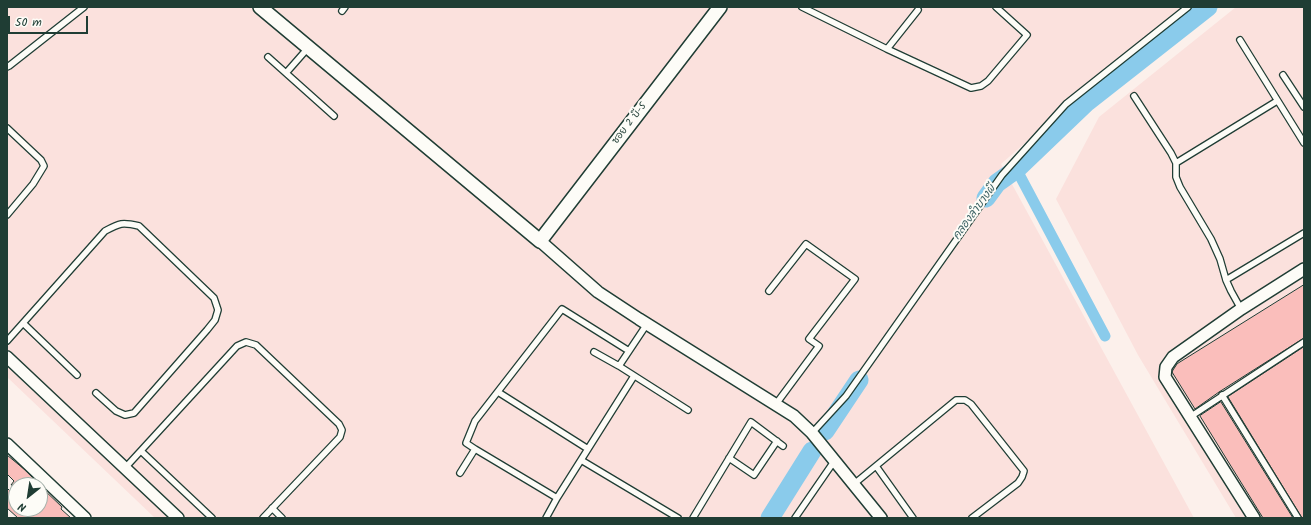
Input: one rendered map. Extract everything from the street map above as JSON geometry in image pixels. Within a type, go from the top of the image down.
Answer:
[{"type":"street","points":[[260,7],[540,241],[598,292],[794,416],[812,433],[881,518]]},
{"type":"street","name":"ซอย 2 บี-5","points":[[540,241],[720,7]]},
{"type":"street","points":[[1254,518],[1165,377],[1166,367],[1173,357],[1241,309],[1304,269]]},
{"type":"street","points":[[7,357],[178,518]]},
{"type":"street","points":[[7,444],[85,518]]},
{"type":"lane","points":[[7,67],[84,7]]},
{"type":"lane","points":[[802,7],[971,88],[981,86],[988,81],[1027,35],[996,7]]},
{"type":"lane","points":[[812,433],[846,396],[1002,175],[1066,104],[1188,7]]},
{"type":"lane","points":[[887,49],[918,10]]},
{"type":"lane","points":[[1240,40],[1304,143]]},
{"type":"lane","points":[[286,73],[308,47]]},
{"type":"lane","points":[[268,58],[334,116]]},
{"type":"lane","points":[[1283,75],[1304,108]]},
{"type":"lane","points":[[1134,96],[1171,153],[1176,163],[1176,178],[1180,187],[1211,239],[1220,259],[1226,280],[1241,309]]},
{"type":"lane","points":[[1176,163],[1278,101]]},
{"type":"lane","points":[[7,128],[41,160],[44,166],[33,184],[7,215]]},
{"type":"lane","points":[[7,341],[105,231],[118,223],[139,226],[214,298],[218,310],[215,320],[207,330],[134,413],[125,415],[116,411],[96,393]]},
{"type":"lane","points":[[1226,280],[1304,233]]},
{"type":"lane","points":[[769,291],[806,244],[855,279],[810,339],[819,346],[776,404]]},
{"type":"lane","points":[[557,498],[466,444],[475,421],[562,309],[629,350]]},
{"type":"lane","points":[[23,324],[77,375]]},
{"type":"lane","points":[[619,366],[647,324]]},
{"type":"lane","points":[[125,468],[237,346],[246,342],[256,345],[339,424],[342,430],[340,437],[264,518]]},
{"type":"lane","points":[[1190,416],[1304,342]]},
{"type":"lane","points":[[594,352],[619,366],[688,410]]},
{"type":"lane","points":[[546,518],[634,376]]},
{"type":"lane","points":[[498,392],[588,449]]},
{"type":"lane","points":[[1222,395],[1298,518]]},
{"type":"lane","points":[[854,484],[956,400],[965,400],[972,404],[1024,471],[1018,483],[972,518]]},
{"type":"lane","points":[[693,518],[751,422],[783,446]]},
{"type":"lane","points":[[729,458],[754,475],[777,441]]},
{"type":"lane","points":[[460,472],[475,449]]},
{"type":"lane","points":[[141,451],[212,518]]},
{"type":"lane","points":[[581,460],[678,518]]},
{"type":"lane","points":[[795,518],[835,460]]},
{"type":"lane","points":[[876,466],[913,518]]},
{"type":"lane","points":[[272,508],[282,518]]},
{"type":"shaded area","points":[[7,7],[1186,7],[1122,58],[1001,164],[1194,518],[155,518],[7,377]]},
{"type":"shaded area","points":[[1236,7],[1304,7],[1304,518],[1236,518],[1138,355],[1056,199],[1099,117]]},
{"type":"building","points":[[1304,285],[1304,338],[1195,409],[1172,372],[1177,364]]},
{"type":"building","points":[[1304,347],[1304,518],[1302,518],[1228,397]]},
{"type":"building","points":[[1221,402],[1293,518],[1263,518],[1200,416]]},
{"type":"building","points":[[7,455],[32,477],[10,477],[7,474]]},
{"type":"building","points":[[7,488],[8,489],[8,509],[7,508]]},
{"type":"building","points":[[48,494],[71,518],[17,517],[48,517]]},
{"type":"waterway","name":"คลองลำบางผี","points":[[986,198],[997,183],[1018,168],[1087,102],[1208,7]]},
{"type":"waterway","points":[[1018,168],[1020,176],[1105,336]]},
{"type":"waterway","name":"คลองลำบางผี","points":[[825,431],[859,380]]},
{"type":"waterway","name":"คลองลำบางผี","points":[[770,518],[812,451]]}]
